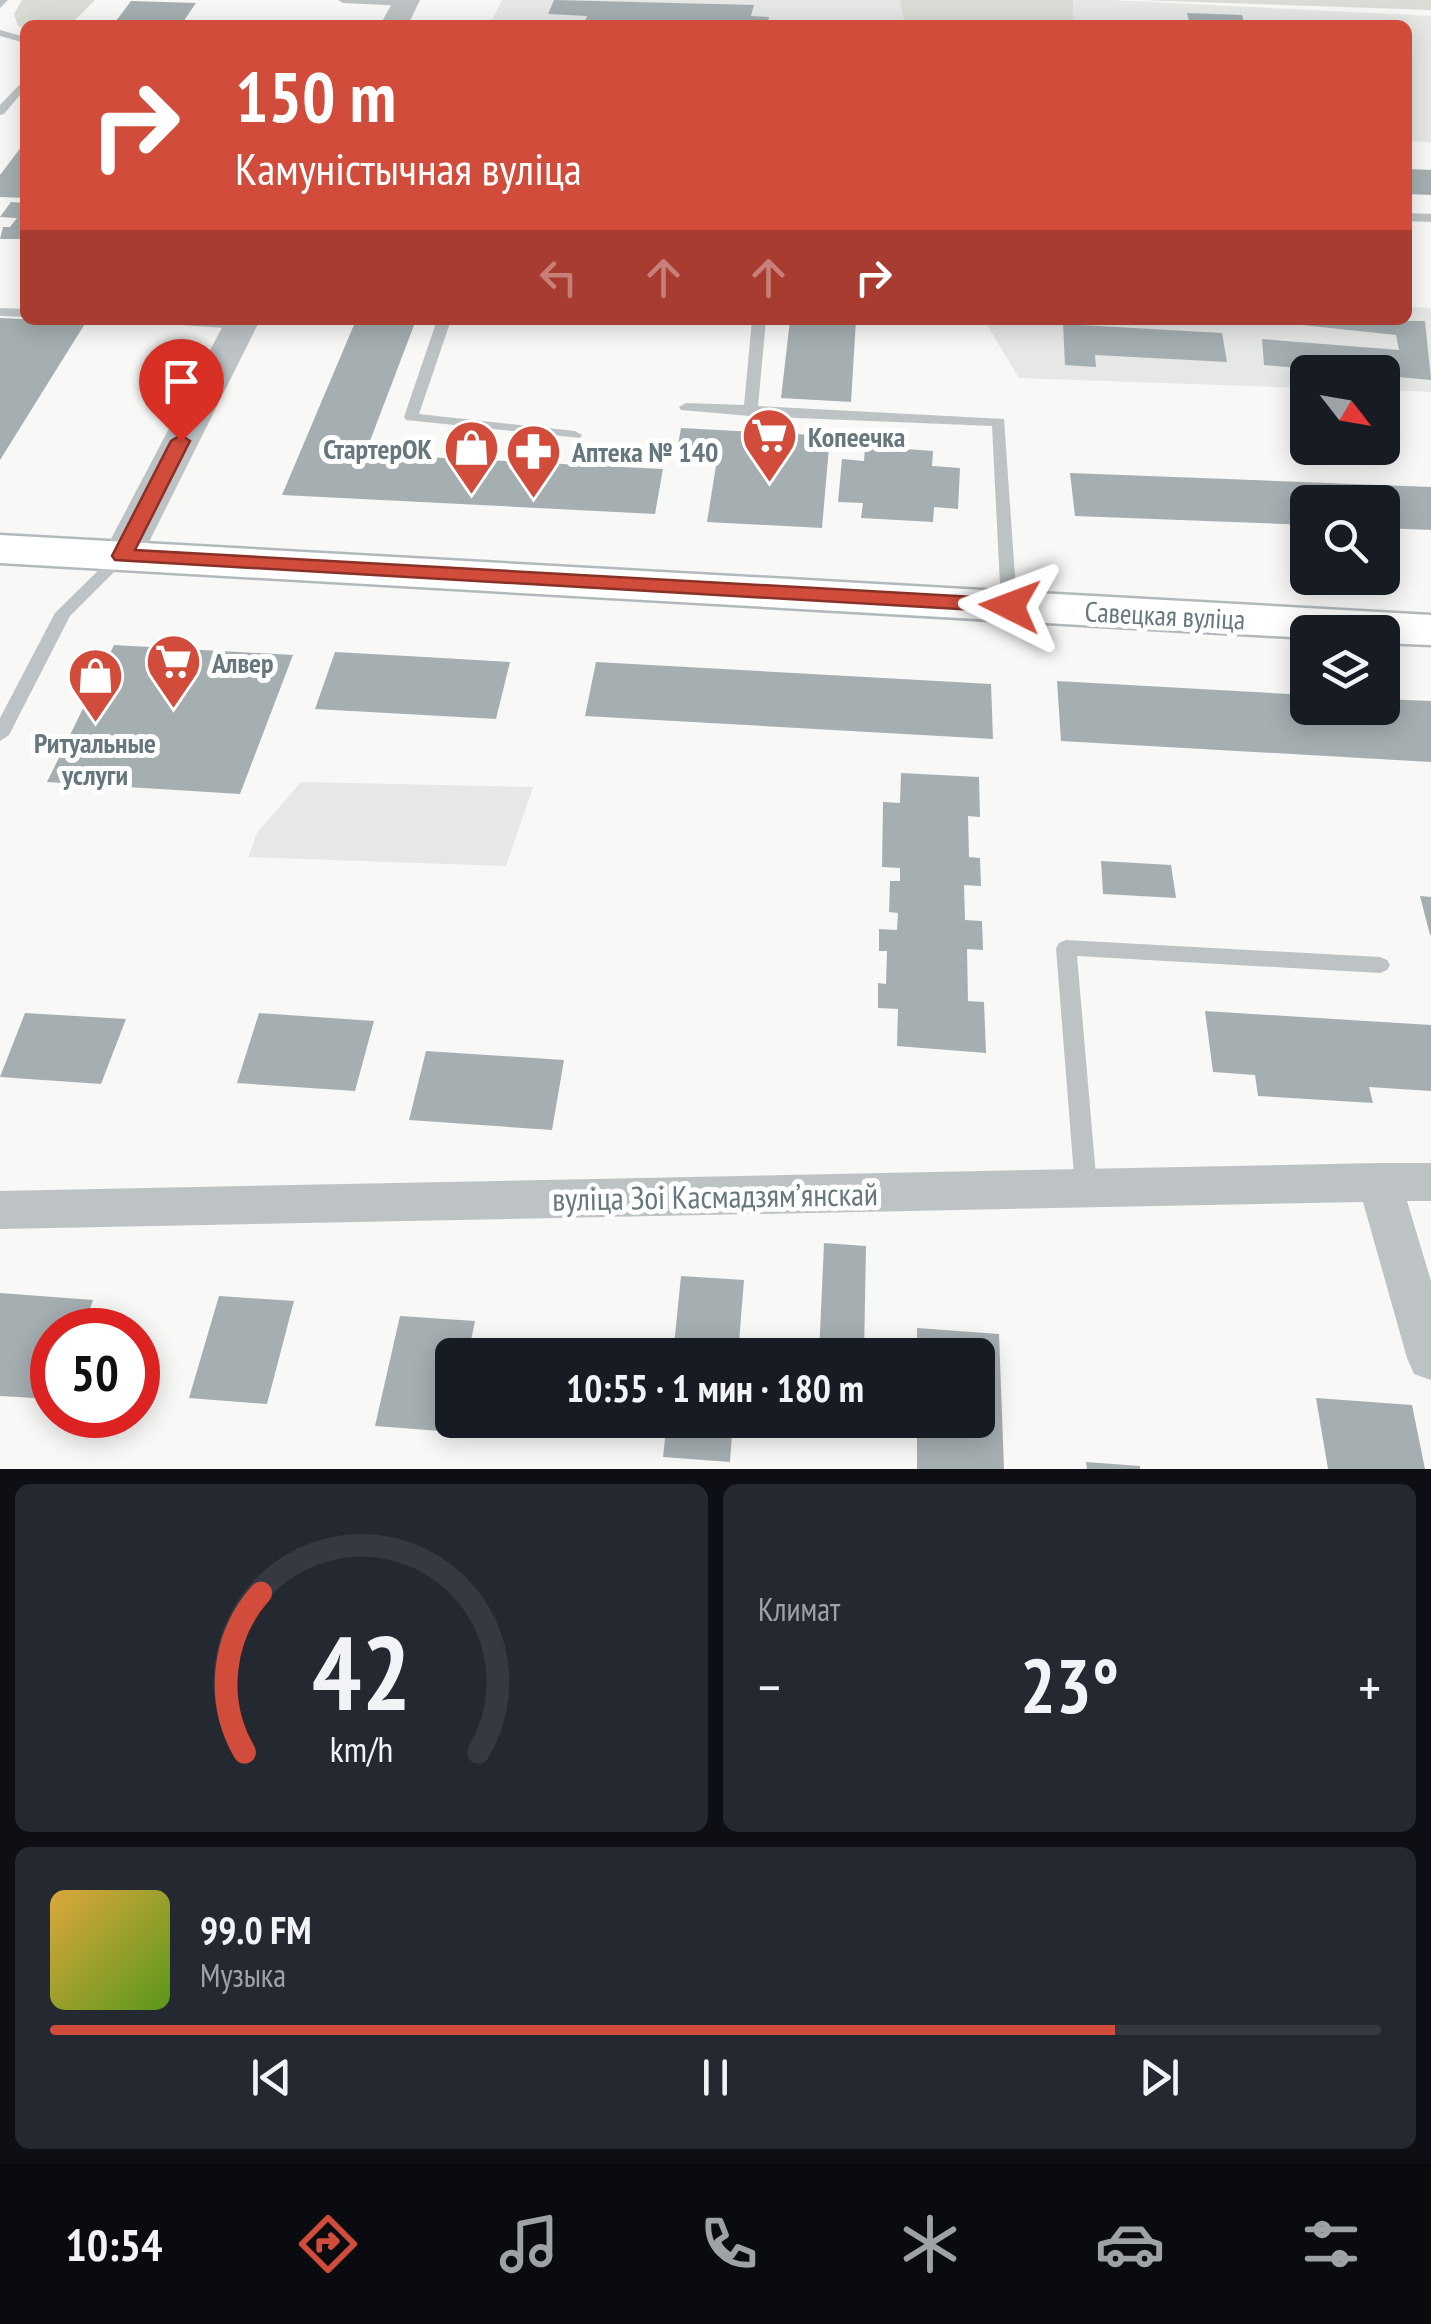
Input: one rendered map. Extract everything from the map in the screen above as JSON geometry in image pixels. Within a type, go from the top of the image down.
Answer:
[{"type":"main road","name":"Савецкая вуліца","points":[[0,549],[1431,630]]},
{"type":"street","points":[[122,556],[240,325]]},
{"type":"street","points":[[1380,1182],[1431,1358]]},
{"type":"street","name":"вуліца Зоі Касмадзямʼянскай","points":[[0,1210],[1431,1182]]},
{"type":"lane","points":[[343,0],[402,9]]},
{"type":"lane","points":[[0,112],[20,88]]},
{"type":"lane","points":[[442,325],[411,417],[574,435]]},
{"type":"lane","points":[[750,412],[759,325]]},
{"type":"lane","points":[[686,407],[999,422],[1010,606]]},
{"type":"lane","points":[[0,735],[63,613],[122,556]]},
{"type":"lane","points":[[1086,1188],[1066,948],[1380,965]]},
{"type":"shaded area","points":[[22,0],[95,0],[75,20],[20,20],[20,27],[14,14]]},
{"type":"shaded area","points":[[502,0],[1112,0],[1431,16],[1431,142],[1412,141],[1412,20],[492,20]]},
{"type":"shaded area","points":[[900,0],[1073,0],[1073,20],[904,20]]},
{"type":"shaded area","points":[[1139,0],[1431,0],[1431,10]]},
{"type":"shaded area","points":[[1412,307],[1431,308],[1431,392],[1400,391],[1400,355],[1290,355],[1290,387],[1019,378],[987,325],[1412,325]]},
{"type":"shaded area","points":[[301,782],[533,787],[506,866],[248,857],[257,833]]},
{"type":"building","points":[[554,0],[754,5],[751,16],[769,17],[586,20],[587,16],[548,14]]},
{"type":"building","points":[[131,1],[196,3],[184,20],[117,20]]},
{"type":"building","points":[[1187,13],[1242,15],[1244,20],[1189,20]]},
{"type":"building","points":[[20,149],[20,198],[0,197],[0,175]]},
{"type":"building","points":[[1412,169],[1431,170],[1431,195],[1412,194]]},
{"type":"building","points":[[11,202],[20,203],[20,239],[0,239],[3,227],[10,227],[17,218],[0,217]]},
{"type":"building","points":[[0,318],[20,319],[20,325],[84,325],[0,460]]},
{"type":"building","points":[[1412,321],[1425,321],[1431,380],[1400,377],[1400,355],[1290,355],[1290,367],[1264,365],[1262,339],[1399,350],[1396,335],[1303,325],[1412,325]]},
{"type":"building","points":[[354,325],[414,325],[365,454],[663,469],[655,514],[282,495]]},
{"type":"building","points":[[789,325],[856,325],[851,402],[781,398]]},
{"type":"building","points":[[1063,325],[1222,333],[1227,362],[1095,355],[1096,367],[1065,365]]},
{"type":"building","name":"Копеечка","points":[[681,428],[830,436],[822,528],[707,522],[719,447],[678,445]]},
{"type":"building","points":[[865,446],[933,451],[932,466],[960,468],[958,509],[934,507],[933,522],[861,518],[863,503],[838,502],[842,459],[864,461]]},
{"type":"building","points":[[1070,473],[1379,485],[1290,485],[1290,524],[1075,516]]},
{"type":"building","points":[[1400,486],[1431,487],[1431,530],[1400,529]]},
{"type":"building","points":[[114,645],[293,655],[240,794],[47,782]]},
{"type":"building","points":[[335,652],[510,662],[496,719],[315,709]]},
{"type":"building","points":[[596,662],[991,684],[993,739],[585,716]]},
{"type":"building","points":[[1057,681],[1290,694],[1290,725],[1400,725],[1400,700],[1431,701],[1431,762],[1061,741]]},
{"type":"building","points":[[901,773],[979,777],[980,817],[968,816],[969,857],[980,858],[981,886],[964,885],[965,920],[982,921],[983,950],[967,949],[968,1001],[984,1002],[986,1053],[897,1046],[898,1009],[878,1008],[878,983],[886,984],[887,951],[879,951],[879,929],[897,930],[898,913],[889,912],[890,881],[900,881],[900,868],[882,867],[883,802],[900,803]]},
{"type":"building","points":[[1101,861],[1171,865],[1176,898],[1103,894]]},
{"type":"building","points":[[1420,896],[1431,897],[1431,935],[1430,935]]},
{"type":"building","points":[[1205,1011],[1431,1025],[1431,1091],[1369,1087],[1373,1103],[1258,1096],[1255,1075],[1213,1072]]},
{"type":"building","points":[[25,1013],[126,1019],[101,1084],[0,1077]]},
{"type":"building","points":[[259,1013],[374,1021],[355,1091],[237,1083]]},
{"type":"building","points":[[426,1051],[564,1060],[552,1130],[409,1120]]},
{"type":"building","points":[[824,1243],[866,1246],[864,1338],[820,1338]]},
{"type":"building","points":[[681,1276],[744,1280],[739,1338],[675,1338]]},
{"type":"building","points":[[0,1293],[93,1300],[90,1308],[30,1308],[30,1398],[0,1396]]},
{"type":"building","points":[[219,1296],[294,1301],[267,1404],[189,1398]]},
{"type":"building","points":[[400,1316],[475,1321],[472,1338],[435,1338],[435,1431],[375,1426]]},
{"type":"building","points":[[917,1328],[999,1334],[1004,1469],[917,1469],[917,1438],[995,1438],[995,1338],[917,1338]]},
{"type":"building","points":[[1316,1398],[1412,1405],[1425,1469],[1328,1469]]},
{"type":"building","points":[[665,1438],[732,1438],[730,1462],[663,1457]]},
{"type":"building","points":[[1086,1462],[1140,1466],[1140,1469],[1087,1469]]},
{"type":"place","name":"Копеечка","points":[[769,485]]},
{"type":"place","name":"СтартерОК","points":[[471,497]]},
{"type":"place","name":"Аптека № 140","points":[[533,500]]},
{"type":"place","name":"Алвер","points":[[173,711]]},
{"type":"place","name":"Ритуальные услуги","points":[[95,725]]},
{"type":"route","points":[[181,441],[122,556],[1010,606]]}]
